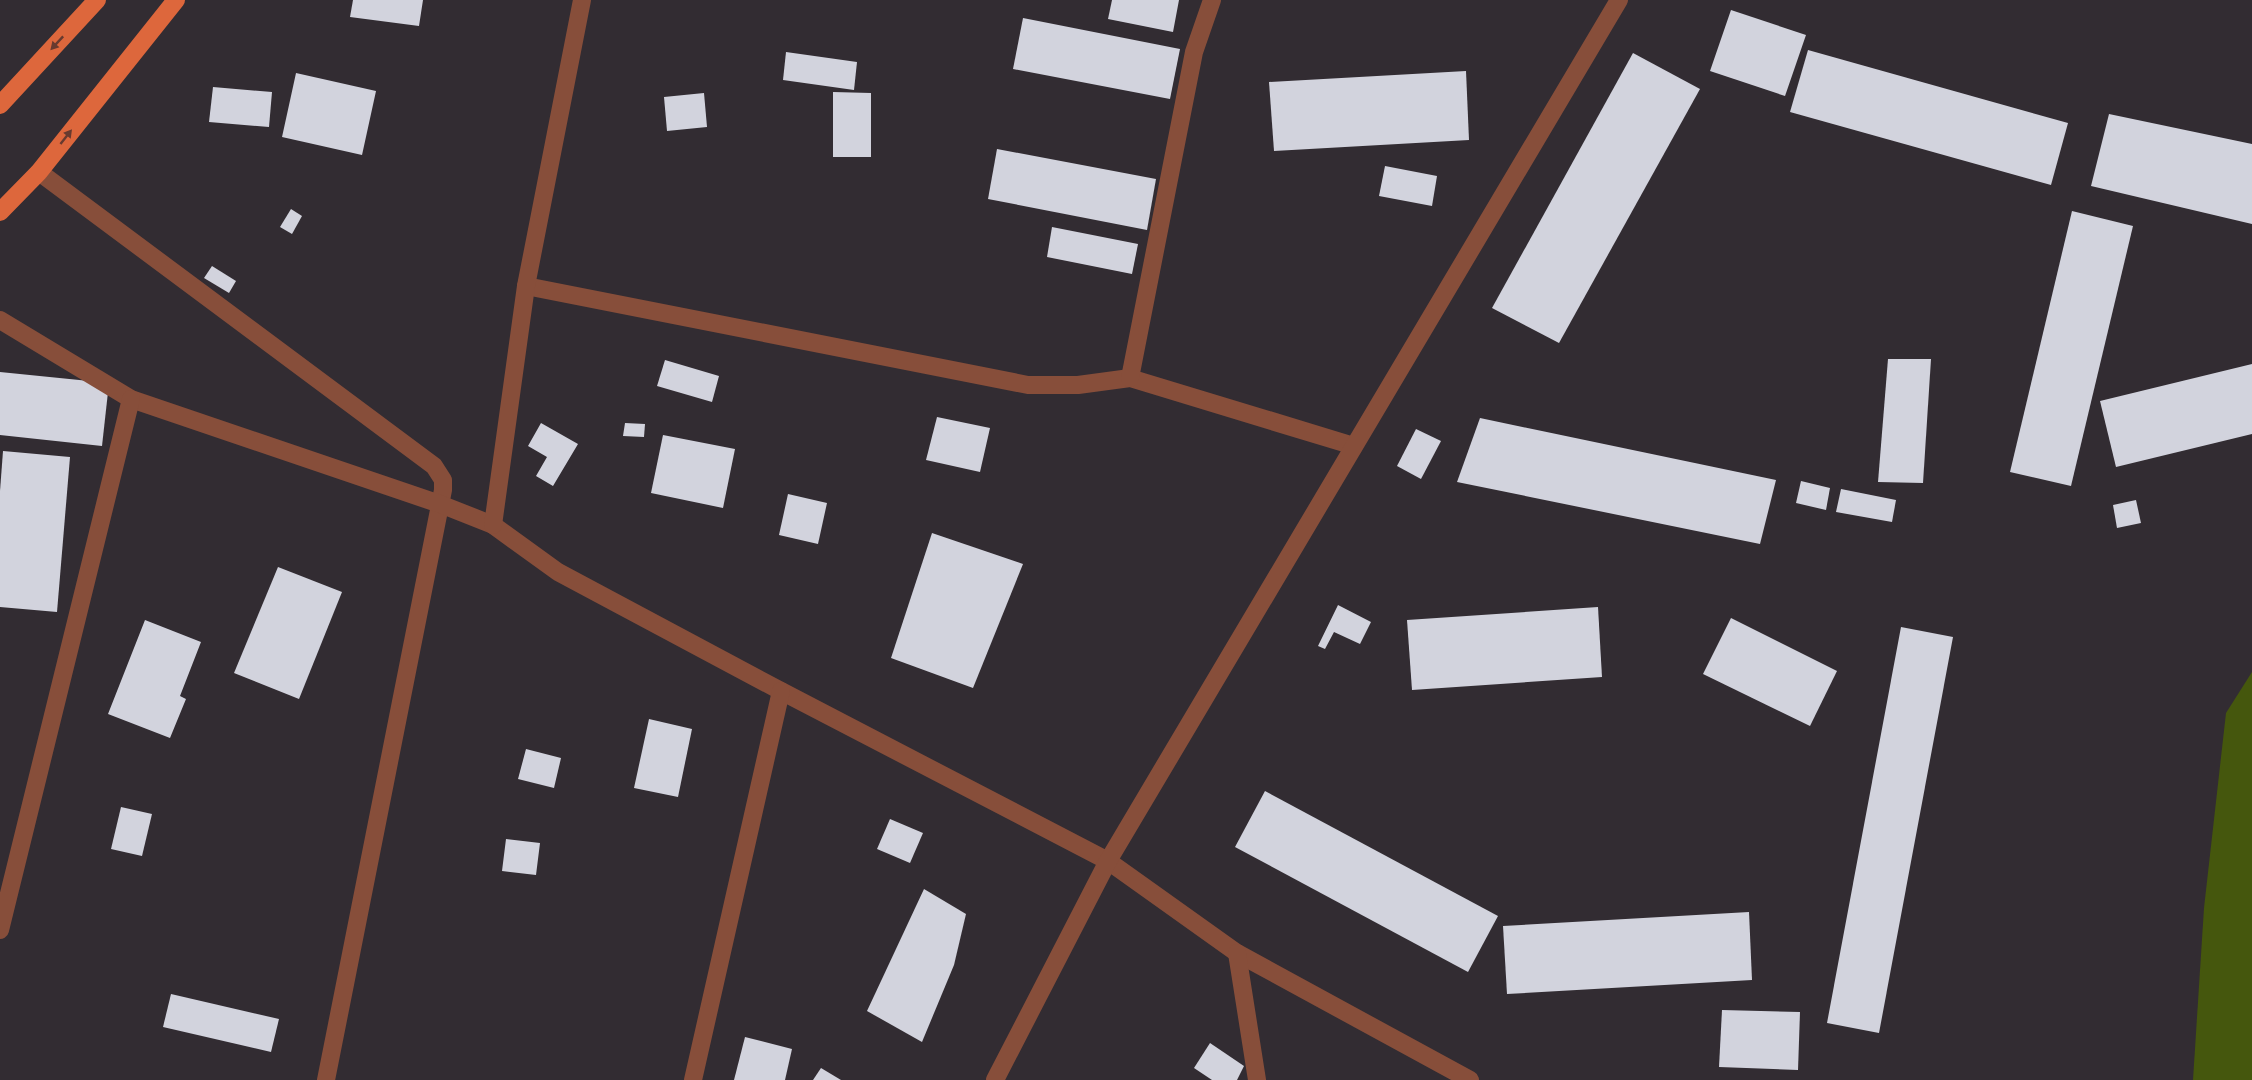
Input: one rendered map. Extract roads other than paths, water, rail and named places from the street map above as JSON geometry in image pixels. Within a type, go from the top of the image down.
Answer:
[{"type":"main road","points":[[0,105],[97,0]]},
{"type":"main road","points":[[0,212],[39,172],[176,0]]},
{"type":"street","points":[[493,525],[526,286],[582,0]]},
{"type":"street","points":[[1130,378],[1194,52],[1212,0]]},
{"type":"street","points":[[995,1080],[1108,861],[1620,2]]},
{"type":"street","points":[[39,172],[434,466],[443,480],[443,490],[326,1080]]},
{"type":"street","points":[[526,286],[1028,385],[1078,385],[1130,378],[1354,446]]},
{"type":"street","points":[[0,320],[131,399],[440,504],[493,525],[558,572],[1108,861],[1237,953],[1470,1080]]},
{"type":"street","points":[[0,930],[131,399]]},
{"type":"street","points":[[693,1080],[781,691]]},
{"type":"street","points":[[1237,953],[1257,1080]]}]
